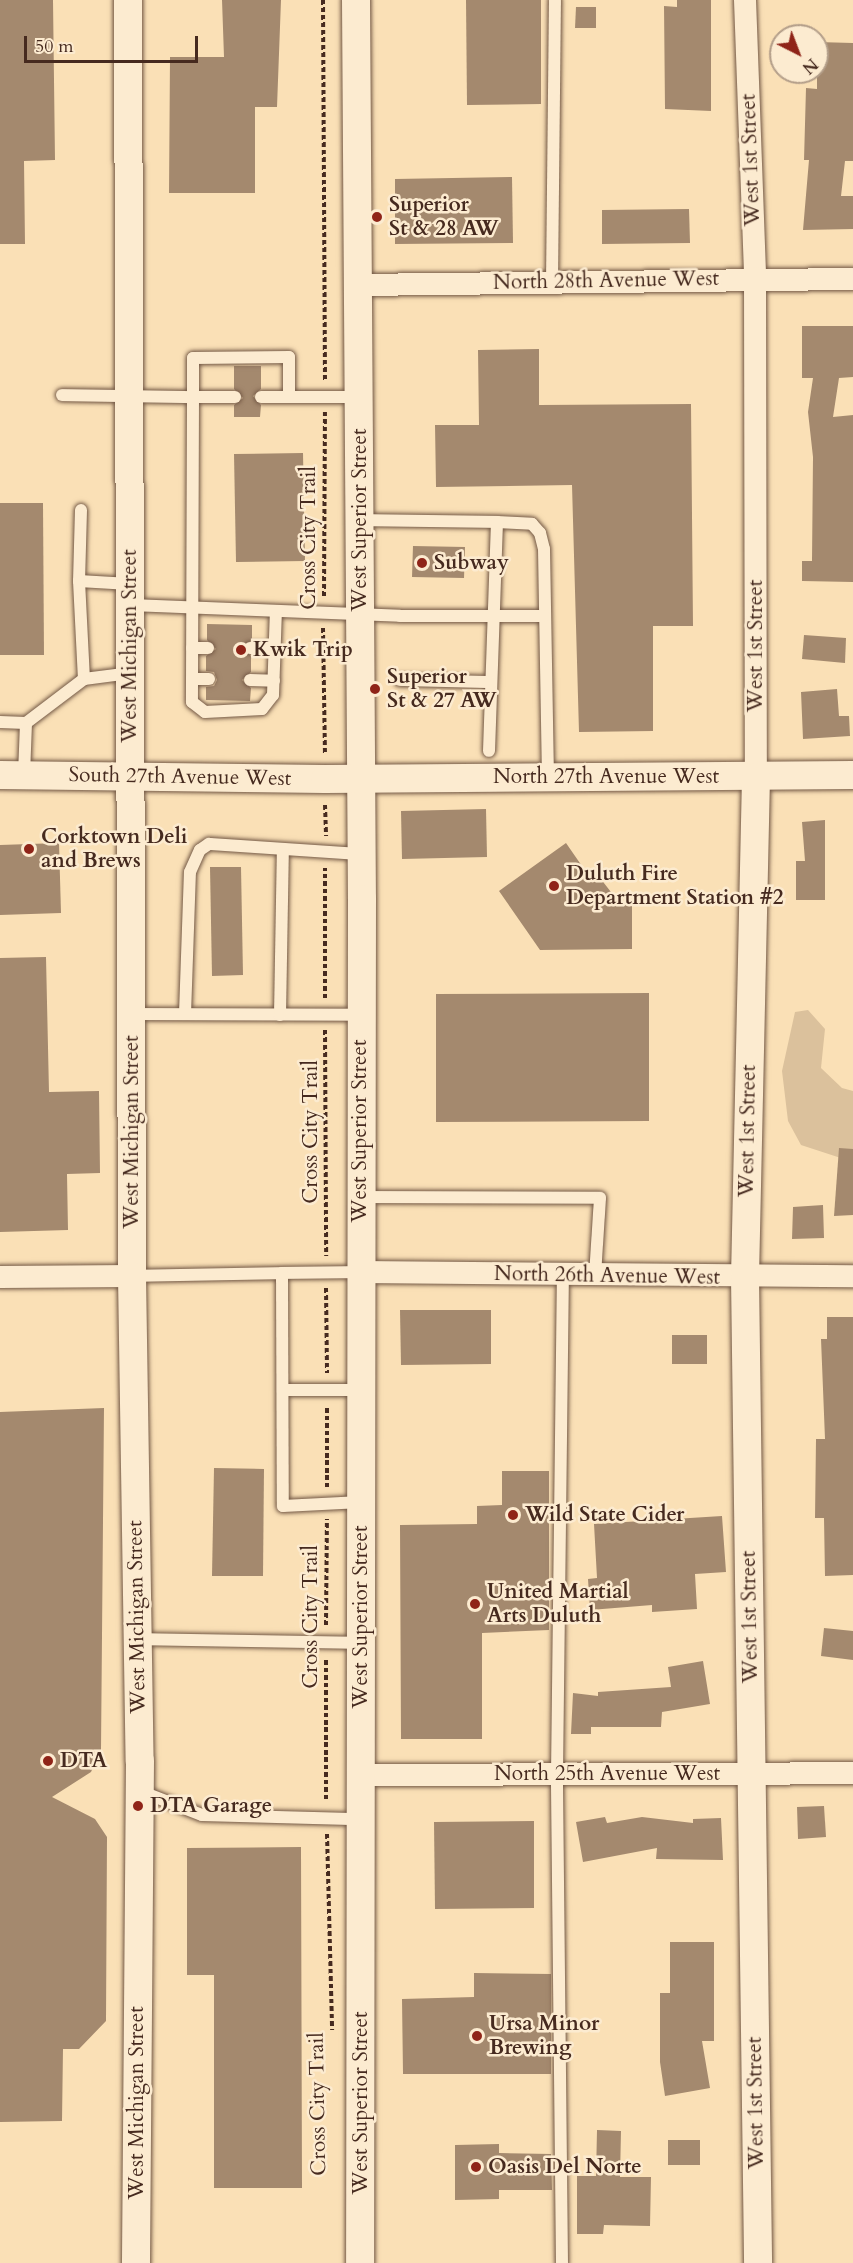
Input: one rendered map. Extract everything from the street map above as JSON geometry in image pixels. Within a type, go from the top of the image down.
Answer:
[{"type":"street","name":"West Michigan Street","points":[[128,0],[132,1276],[140,1791],[135,2263]]},
{"type":"street","name":"West Superior Street","points":[[356,0],[361,854],[360,2263]]},
{"type":"street","name":"West 1st Street","points":[[746,0],[755,278],[756,777],[745,1277],[758,2263]]},
{"type":"street","name":"North 28th Avenue West","points":[[358,285],[755,278],[853,279]]},
{"type":"street","name":"South 27th Avenue West","points":[[12,775],[360,778]]},
{"type":"street","name":"North 27th Avenue West","points":[[360,778],[853,775]]},
{"type":"street","name":"North 26th Avenue West","points":[[360,1272],[563,1272],[595,1275],[745,1277],[853,1276]]},
{"type":"street","points":[[0,1277],[132,1276]]},
{"type":"street","name":"North 25th Avenue West","points":[[362,1775],[853,1773]]},
{"type":"lane","points":[[552,283],[555,0]]},
{"type":"lane","points":[[276,611],[273,695],[262,709],[205,712],[192,702],[193,358],[289,357],[290,397]]},
{"type":"lane","points":[[62,395],[235,397]]},
{"type":"lane","points":[[261,397],[359,397]]},
{"type":"lane","points":[[81,510],[79,581],[84,679]]},
{"type":"lane","points":[[360,520],[532,524],[540,533],[544,549],[548,777]]},
{"type":"lane","points":[[489,751],[497,522]]},
{"type":"lane","points":[[79,581],[192,608],[544,616]]},
{"type":"lane","points":[[192,648],[208,648]]},
{"type":"lane","points":[[250,648],[275,648]]},
{"type":"lane","points":[[12,775],[26,723],[84,679],[130,673]]},
{"type":"lane","points":[[192,679],[209,679]]},
{"type":"lane","points":[[250,680],[274,681]]},
{"type":"lane","points":[[400,680],[491,682]]},
{"type":"lane","points":[[0,722],[26,723]]},
{"type":"lane","points":[[185,1014],[193,861],[209,844],[326,854],[361,854]]},
{"type":"lane","points":[[280,1015],[283,849]]},
{"type":"lane","points":[[131,1014],[361,1015]]},
{"type":"lane","points":[[359,1197],[600,1198],[595,1275]]},
{"type":"lane","points":[[132,1276],[360,1272]]},
{"type":"lane","points":[[562,2263],[558,1774],[563,1272]]},
{"type":"lane","points":[[282,1273],[285,1390],[284,1506],[361,1502]]},
{"type":"lane","points":[[285,1390],[360,1390]]},
{"type":"lane","points":[[138,1639],[362,1643]]},
{"type":"lane","points":[[140,1791],[202,1815],[362,1819]]},
{"type":"path","name":"Cross City Trail","points":[[323,0],[326,1819],[332,2040]]},
{"type":"shaded area","points":[[808,1010],[825,1029],[821,1068],[842,1088],[853,1091],[853,1162],[801,1145],[788,1121],[782,1071],[795,1012]]},
{"type":"building","points":[[0,0],[53,0],[55,160],[24,161],[25,244],[0,244]]},
{"type":"building","points":[[222,0],[281,0],[277,107],[255,107],[255,193],[169,193],[170,57],[224,57]]},
{"type":"building","points":[[466,0],[541,0],[541,104],[467,105]]},
{"type":"building","points":[[677,0],[711,0],[711,111],[665,109],[664,6],[677,7]]},
{"type":"building","points":[[576,7],[596,7],[596,28],[575,28]]},
{"type":"building","points":[[829,42],[853,43],[853,161],[845,161],[841,196],[853,196],[853,229],[803,230],[809,160],[804,160],[806,88],[817,89],[817,84],[829,84]]},
{"type":"building","points":[[512,177],[513,243],[395,244],[395,179]]},
{"type":"building","points":[[689,209],[690,243],[602,244],[602,210]]},
{"type":"building","points":[[802,326],[853,326],[853,377],[839,378],[833,417],[853,415],[853,582],[802,581],[802,561],[812,561],[813,457],[808,412],[813,378],[802,378]]},
{"type":"building","points":[[539,349],[539,405],[691,404],[693,626],[653,626],[653,731],[579,732],[572,485],[436,487],[435,425],[479,425],[478,350]]},
{"type":"building","points":[[234,366],[261,366],[261,389],[253,396],[261,405],[260,417],[234,417],[234,405],[243,398],[234,389]]},
{"type":"building","points":[[303,453],[305,561],[236,562],[234,454]]},
{"type":"building","points":[[0,503],[43,503],[44,655],[0,655]]},
{"type":"building","points":[[413,546],[465,547],[464,578],[412,577]]},
{"type":"building","points":[[207,624],[252,625],[252,640],[242,647],[251,656],[251,672],[242,680],[251,688],[250,701],[206,700],[206,687],[214,686],[217,680],[214,672],[206,671],[206,656],[216,649],[207,640]]},
{"type":"building","points":[[804,635],[846,638],[845,663],[802,659]]},
{"type":"building","points":[[837,689],[839,716],[849,716],[850,736],[803,739],[801,692]]},
{"type":"building","points":[[486,809],[487,857],[402,859],[401,811]]},
{"type":"building","points":[[825,820],[825,900],[796,900],[796,861],[805,861],[802,822]]},
{"type":"building","points":[[59,843],[61,913],[0,915],[0,845]]},
{"type":"building","points":[[566,843],[593,882],[600,878],[618,901],[632,902],[632,949],[540,950],[499,891]]},
{"type":"building","points":[[210,867],[241,867],[243,975],[212,976]]},
{"type":"building","points":[[46,957],[49,1092],[99,1091],[100,1173],[67,1174],[68,1230],[0,1232],[0,958]]},
{"type":"building","points":[[649,993],[649,1121],[436,1122],[436,994]]},
{"type":"building","points":[[839,1148],[853,1149],[853,1215],[834,1216]]},
{"type":"building","points":[[823,1205],[824,1238],[792,1239],[793,1207]]},
{"type":"building","points":[[400,1310],[491,1310],[491,1364],[401,1365]]},
{"type":"building","points":[[827,1317],[853,1317],[853,1575],[825,1576],[824,1518],[815,1518],[816,1439],[825,1439],[821,1339],[827,1339]]},
{"type":"building","points":[[672,1335],[707,1335],[707,1364],[672,1364]]},
{"type":"building","name":"DTA","points":[[104,1408],[101,1750],[91,1772],[52,1797],[95,1819],[107,1837],[106,2021],[79,2049],[63,2049],[62,2121],[0,2122],[0,1412]]},
{"type":"building","points":[[214,1468],[264,1469],[263,1576],[212,1576]]},
{"type":"building","points":[[502,1471],[549,1471],[549,1630],[482,1633],[482,1739],[401,1739],[400,1525],[477,1524],[477,1506],[502,1505]]},
{"type":"building","points":[[722,1516],[726,1572],[695,1574],[697,1609],[652,1612],[652,1605],[590,1610],[588,1579],[597,1578],[594,1524]]},
{"type":"building","points":[[824,1628],[853,1631],[853,1660],[821,1656]]},
{"type":"building","points":[[703,1661],[710,1704],[662,1712],[661,1727],[591,1727],[591,1734],[571,1734],[573,1693],[598,1696],[598,1692],[671,1687],[668,1667]]},
{"type":"building","points":[[824,1806],[826,1837],[798,1839],[797,1807]]},
{"type":"building","points":[[605,1817],[607,1823],[642,1817],[693,1823],[693,1819],[721,1818],[723,1860],[656,1859],[657,1848],[583,1862],[576,1822]]},
{"type":"building","points":[[534,1821],[534,1908],[435,1909],[434,1822]]},
{"type":"building","points":[[301,1847],[302,2188],[214,2188],[214,1975],[187,1975],[187,1848]]},
{"type":"building","points":[[670,1942],[714,1942],[714,2041],[702,2041],[710,2088],[665,2096],[660,2062],[660,1993],[670,1993]]},
{"type":"building","name":"Ursa Minor Brewing","points":[[474,1973],[551,1974],[551,2074],[403,2074],[402,1999],[474,1997]]},
{"type":"building","points":[[597,2130],[621,2131],[620,2177],[651,2177],[650,2226],[604,2225],[603,2234],[577,2234],[577,2176],[596,2176]]},
{"type":"building","points":[[668,2140],[700,2140],[700,2165],[668,2165]]},
{"type":"building","points":[[499,2144],[499,2153],[551,2154],[552,2190],[499,2190],[499,2199],[455,2200],[455,2145]]},
{"type":"place","name":"Superior St & 28 AW","points":[[377,217]]},
{"type":"place","name":"Subway","points":[[422,563]]},
{"type":"place","name":"Kwik Trip","points":[[241,650]]},
{"type":"place","name":"Superior St & 27 AW","points":[[375,689]]},
{"type":"place","name":"Corktown Deli and Brews","points":[[29,849]]},
{"type":"place","name":"Duluth Fire Department Station #2","points":[[554,886]]},
{"type":"place","name":"Wild State Cider","points":[[513,1515]]},
{"type":"place","name":"United Martial Arts Duluth","points":[[475,1604]]},
{"type":"place","name":"DTA","points":[[48,1761]]},
{"type":"place","name":"DTA Garage","points":[[138,1806]]},
{"type":"place","name":"Ursa Minor Brewing","points":[[477,2036]]},
{"type":"place","name":"Oasis Del Norte","points":[[476,2167]]}]
